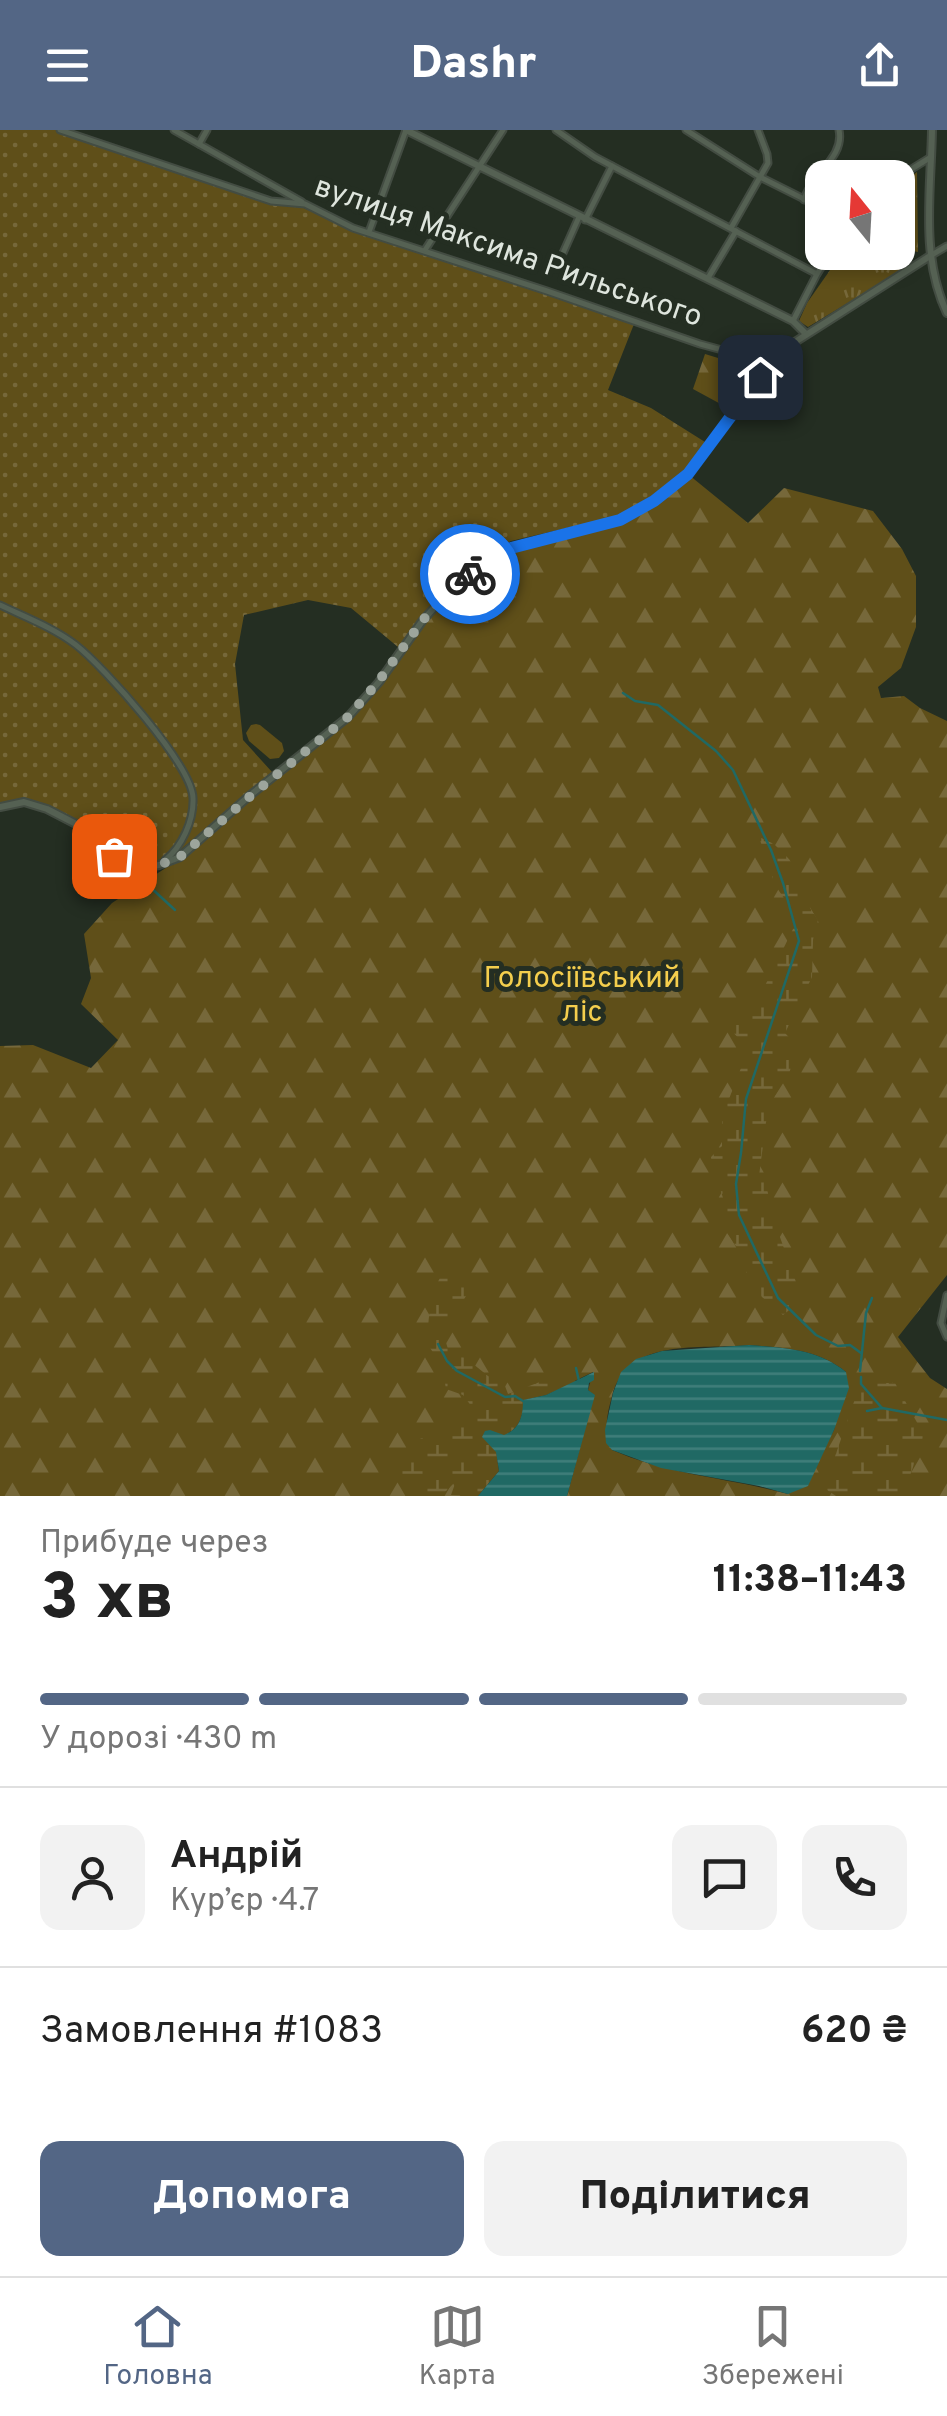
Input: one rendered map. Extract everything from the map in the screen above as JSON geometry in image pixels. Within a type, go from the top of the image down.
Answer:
[{"type":"street","name":"вулиця Максима Рильського","points":[[60,130],[271,201],[305,204],[352,228],[700,344],[770,363]]},
{"type":"street","points":[[174,130],[305,204]]},
{"type":"street","points":[[199,144],[207,130]]},
{"type":"street","points":[[369,232],[406,130],[793,321],[806,334]]},
{"type":"street","points":[[425,250],[503,130]]},
{"type":"street","points":[[556,130],[612,166],[817,274]]},
{"type":"street","points":[[686,130],[804,200],[807,188],[838,149],[839,130]]},
{"type":"street","points":[[708,278],[768,159],[758,130]]},
{"type":"street","points":[[932,130],[930,256],[947,313]]},
{"type":"street","points":[[915,167],[932,157]]},
{"type":"street","points":[[559,262],[612,166]]},
{"type":"street","points":[[0,807],[24,802],[47,809],[78,825],[114,856],[142,868],[180,857],[348,717],[423,620],[444,596],[478,568],[511,548],[620,520],[654,501],[688,474],[770,363],[792,342],[947,246]]},
{"type":"street","points":[[793,321],[820,270]]},
{"type":"street","points":[[0,605],[75,644],[115,684],[179,762],[193,796],[188,827],[173,855],[159,865]]},
{"type":"street","points":[[947,1294],[941,1323],[947,1338]]},
{"type":"green space","points":[[0,130],[56,130],[272,203],[297,205],[354,230],[634,324],[608,390],[651,408],[705,442],[685,470],[618,516],[511,541],[474,564],[440,594],[398,647],[351,608],[308,600],[244,615],[235,664],[243,740],[272,772],[170,859],[143,866],[116,854],[80,823],[25,800],[0,805]]},
{"type":"green space","points":[[917,172],[918,252],[915,251]]},
{"type":"green space","points":[[830,270],[902,270],[808,327],[799,321]]},
{"type":"green space","points":[[705,354],[754,369],[728,408],[693,389]]},
{"type":"green space","name":"Голосіївський ліс","points":[[689,475],[748,523],[784,488],[873,511],[902,549],[916,576],[916,627],[901,668],[878,687],[881,698],[904,696],[947,721],[947,1275],[898,1337],[930,1378],[947,1389],[947,1496],[567,1496],[594,1395],[588,1390],[593,1372],[546,1395],[524,1400],[478,1496],[0,1496],[0,1046],[33,1045],[91,1068],[118,1040],[81,1004],[91,978],[84,934],[112,903],[181,858],[349,718],[424,621],[479,569],[511,549],[620,522]],"holes":[[[749,1345],[812,1354],[846,1372],[834,1430],[820,1457],[788,1494],[677,1471],[612,1450],[607,1429],[610,1404],[620,1377],[633,1363],[668,1350]]]},
{"type":"green space","points":[[256,724],[282,743],[284,751],[279,758],[270,759],[249,741],[246,733]]},
{"type":"green space","points":[[759,837],[774,844],[789,859],[803,882],[806,902],[818,920],[812,977],[785,1033],[797,1046],[789,1074],[773,1099],[766,1122],[759,1176],[765,1181],[796,1282],[793,1307],[783,1315],[749,1279],[740,1252],[725,1230],[725,1203],[711,1157],[722,1146],[722,1117],[741,1068],[743,1043],[729,1028],[728,1015],[754,1008],[798,919],[775,885]]},
{"type":"green space","points":[[450,1265],[464,1281],[466,1296],[443,1333],[448,1349],[505,1386],[508,1394],[561,1374],[576,1382],[546,1395],[524,1399],[514,1429],[504,1435],[490,1430],[482,1437],[496,1452],[499,1471],[478,1496],[451,1495],[456,1481],[441,1496],[411,1496],[403,1485],[399,1461],[417,1440],[450,1428],[465,1418],[472,1407],[463,1395],[446,1389],[427,1344],[434,1292]]},
{"type":"green space","points":[[868,1383],[895,1383],[924,1435],[903,1496],[836,1496],[824,1488],[856,1396]]},
{"type":"water","points":[[749,1345],[812,1354],[846,1372],[849,1388],[808,1486],[788,1494],[661,1468],[612,1450],[606,1443],[613,1393],[621,1372],[636,1359],[662,1351]]},
{"type":"water","points":[[594,1372],[588,1390],[595,1395],[567,1496],[478,1496],[499,1471],[496,1452],[482,1437],[485,1431],[504,1435],[520,1421],[523,1400],[546,1395]]},
{"type":"waterway","points":[[623,693],[635,701],[658,705],[716,751],[733,770],[783,883],[799,941],[746,1099],[736,1184],[739,1215],[778,1298],[816,1335],[838,1346],[850,1345],[861,1353]]},
{"type":"waterway","points":[[149,886],[175,910]]},
{"type":"waterway","points":[[860,1371],[866,1313],[872,1298]]},
{"type":"waterway","points":[[438,1344],[457,1371],[505,1397],[515,1396],[523,1401]]},
{"type":"waterway","points":[[576,1368],[579,1381]]},
{"type":"waterway","points":[[861,1377],[861,1384],[882,1408]]},
{"type":"waterway","points":[[867,1411],[882,1408],[947,1420]]},
{"type":"way so far","points":[[114,856],[142,868],[180,857],[348,717],[423,620],[470,574]]},
{"type":"route","points":[[470,574],[511,548],[620,520],[654,501],[688,474],[760,377]]}]
